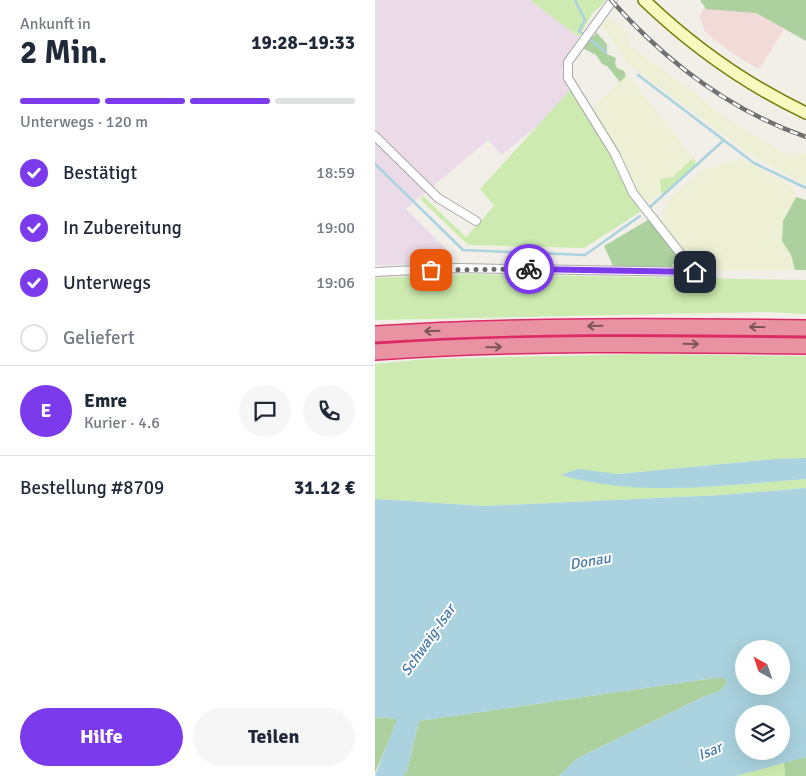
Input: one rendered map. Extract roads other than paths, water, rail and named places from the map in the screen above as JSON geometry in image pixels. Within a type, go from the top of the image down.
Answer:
[{"type":"highway","points":[[375,334],[534,327],[806,328]]},
{"type":"highway","points":[[375,352],[432,348],[633,344],[806,346]]},
{"type":"main road","points":[[644,0],[700,50],[774,98],[806,113]]},
{"type":"street","points":[[375,272],[477,268],[695,272],[633,193],[600,128],[571,87],[567,78],[568,62],[590,29],[613,0]]},
{"type":"street","points":[[375,136],[439,198],[476,221]]},
{"type":"water","points":[[806,458],[806,479],[714,486],[652,488],[621,486],[561,475],[578,469],[618,474],[774,459]]},
{"type":"water","points":[[806,488],[806,757],[736,776],[559,776],[578,758],[703,697],[720,691],[727,683],[724,678],[714,678],[419,721],[407,771],[403,776],[375,776],[397,719],[375,717],[375,499],[485,506],[722,495]]},
{"type":"waterway","points":[[575,0],[585,20],[579,31],[606,52]]},
{"type":"waterway","points":[[638,75],[754,163],[806,188]]},
{"type":"waterway","points":[[650,207],[724,140]]},
{"type":"waterway","points":[[375,164],[463,250],[585,255],[640,216]]},
{"type":"railway","points":[[611,0],[653,43],[700,81],[751,113],[806,137]]},
{"type":"water label","name":"Donau","points":[[590,561]]},
{"type":"water label","name":"Schwaig-Isar","points":[[428,640]]},
{"type":"water label","name":"Isar","points":[[710,751]]}]
